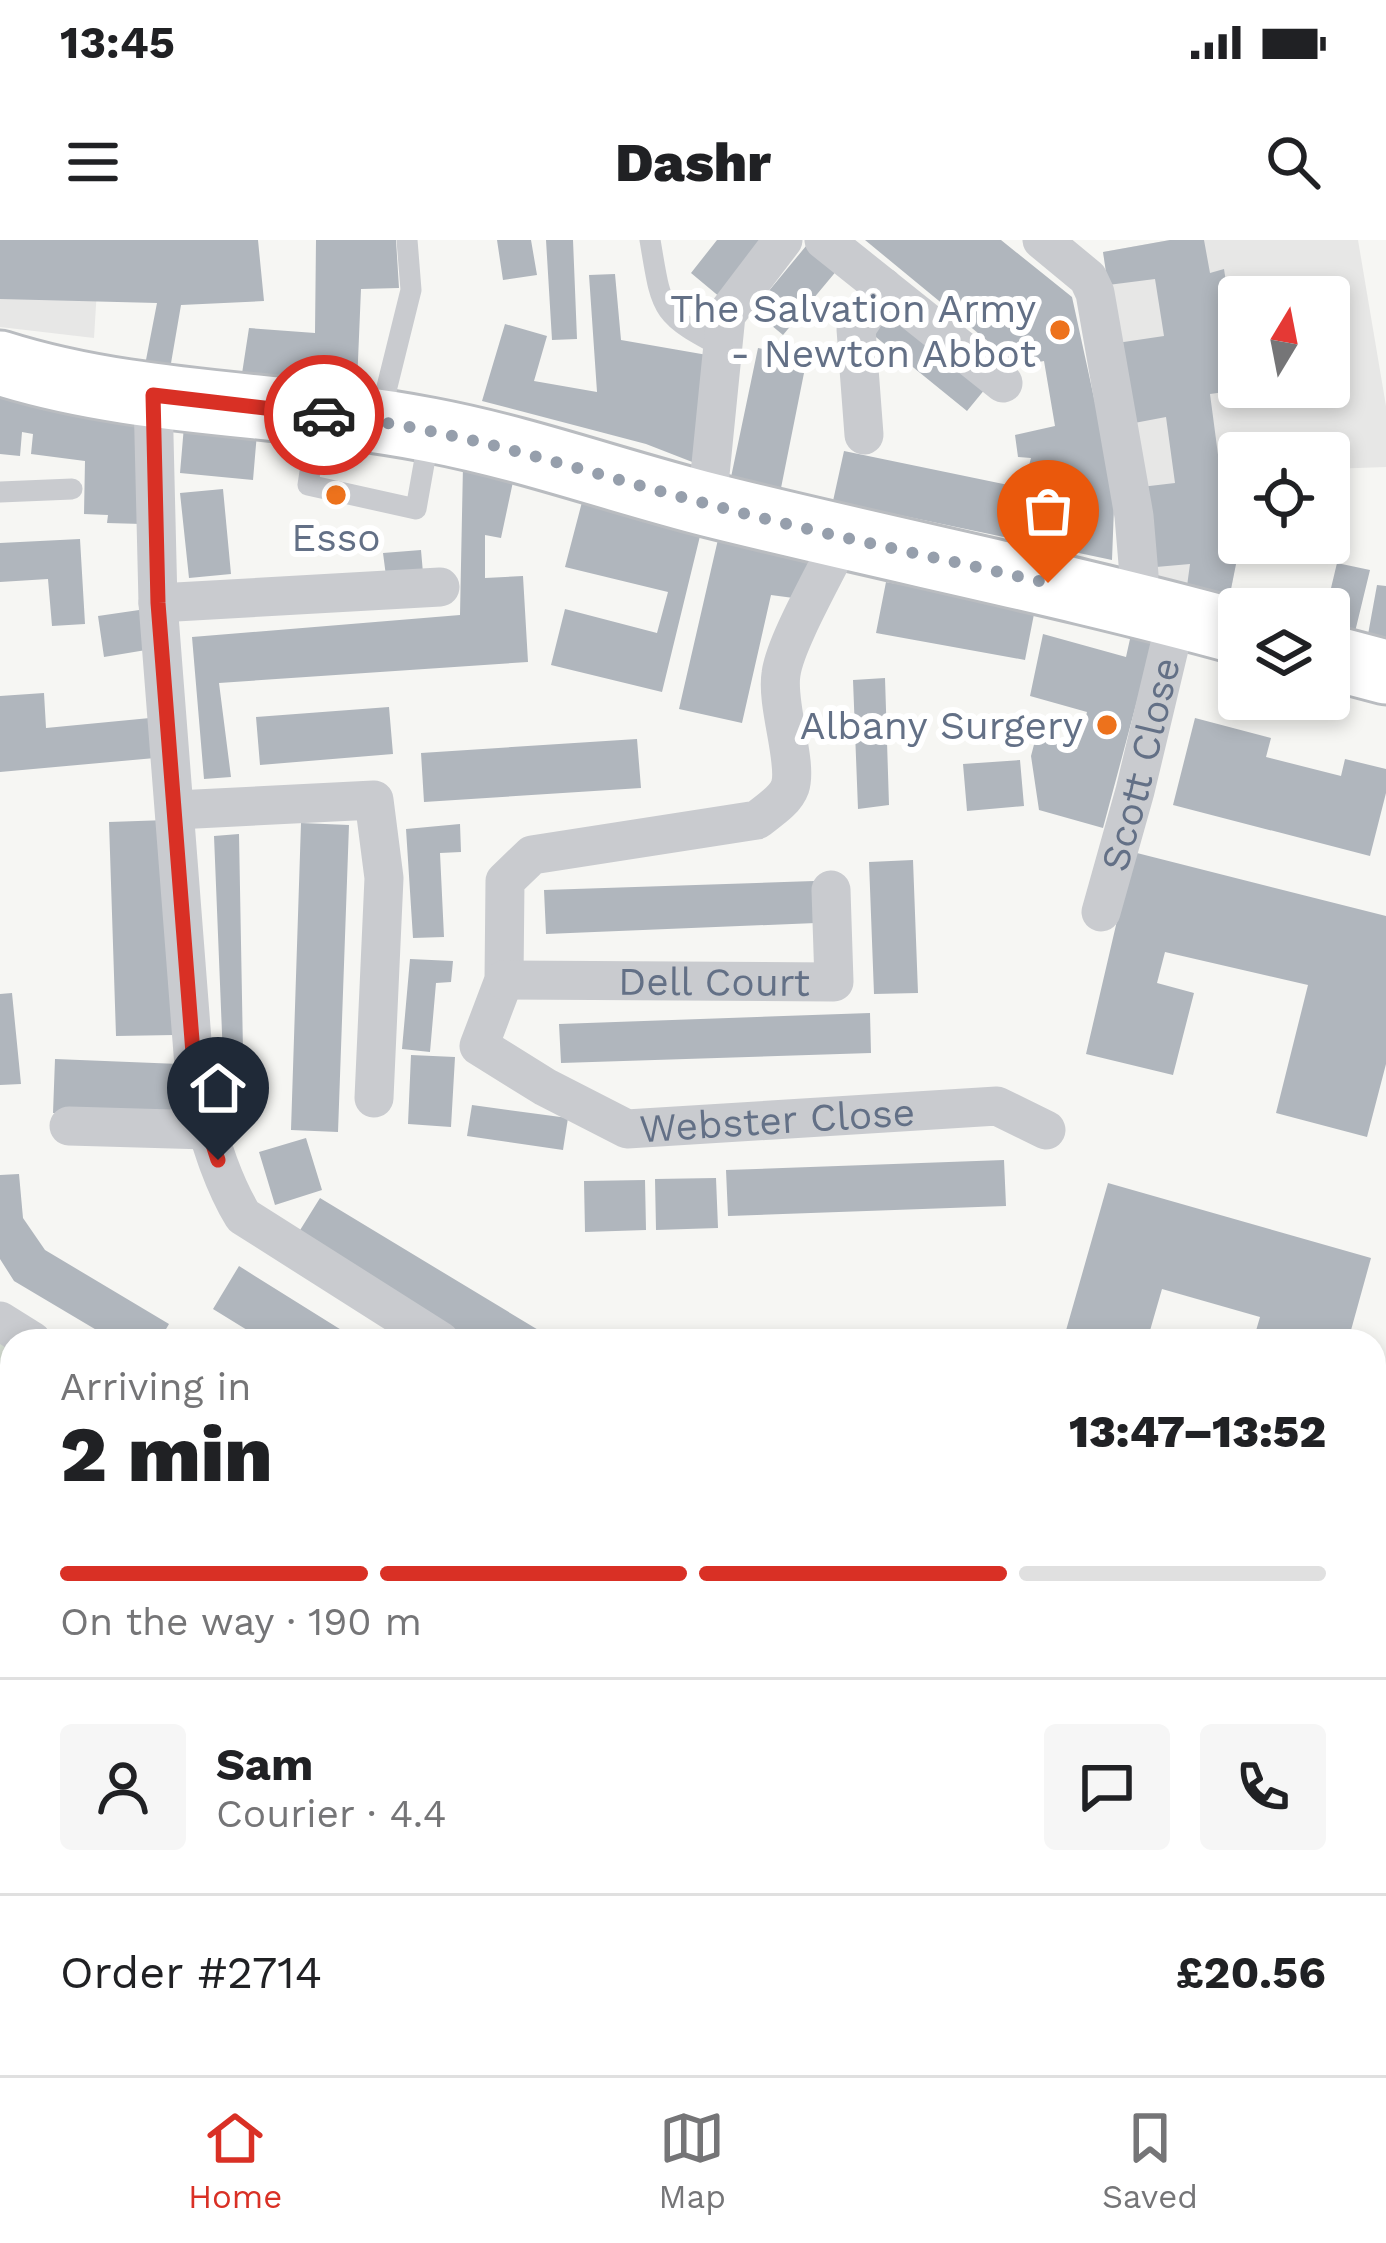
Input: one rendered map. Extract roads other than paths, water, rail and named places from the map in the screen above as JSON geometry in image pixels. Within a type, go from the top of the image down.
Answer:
[{"type":"main road","points":[[0,363],[32,374],[153,395],[376,422],[521,451],[707,504],[1218,626]]},
{"type":"main road","points":[[1350,663],[1386,672]]},
{"type":"street","points":[[707,504],[726,315],[783,240]]},
{"type":"street","points":[[824,240],[1003,383]]},
{"type":"street","points":[[1042,240],[1080,253]]},
{"type":"street","name":"Scott Close","points":[[1080,253],[1106,342],[1134,516],[1138,575],[1154,608],[1135,791],[1101,912]]},
{"type":"street","points":[[864,435],[856,328],[883,287]]},
{"type":"street","points":[[153,395],[158,603],[196,1092],[228,1190],[243,1216],[421,1329]]},
{"type":"street","name":"Webster Close","points":[[843,536],[781,673],[783,729],[791,771],[790,787],[781,800],[757,820],[532,855],[505,881],[504,980],[479,1046],[627,1129],[997,1106],[1046,1130]]},
{"type":"street","points":[[158,603],[440,587]]},
{"type":"street","points":[[176,810],[374,800],[384,878],[374,1098]]},
{"type":"street","name":"Dell Court","points":[[504,980],[833,982],[831,890]]},
{"type":"street","points":[[70,1126],[207,1130]]},
{"type":"lane","points":[[376,422],[411,290],[407,240]]},
{"type":"lane","points":[[650,240],[661,302],[685,327],[724,348]]},
{"type":"lane","points":[[0,492],[72,489]]},
{"type":"place","name":"The Salvation Army - Newton Abbot","points":[[1060,330]]},
{"type":"place","name":"Esso","points":[[336,495]]},
{"type":"place","name":"Albany Surgery","points":[[1107,725]]}]
